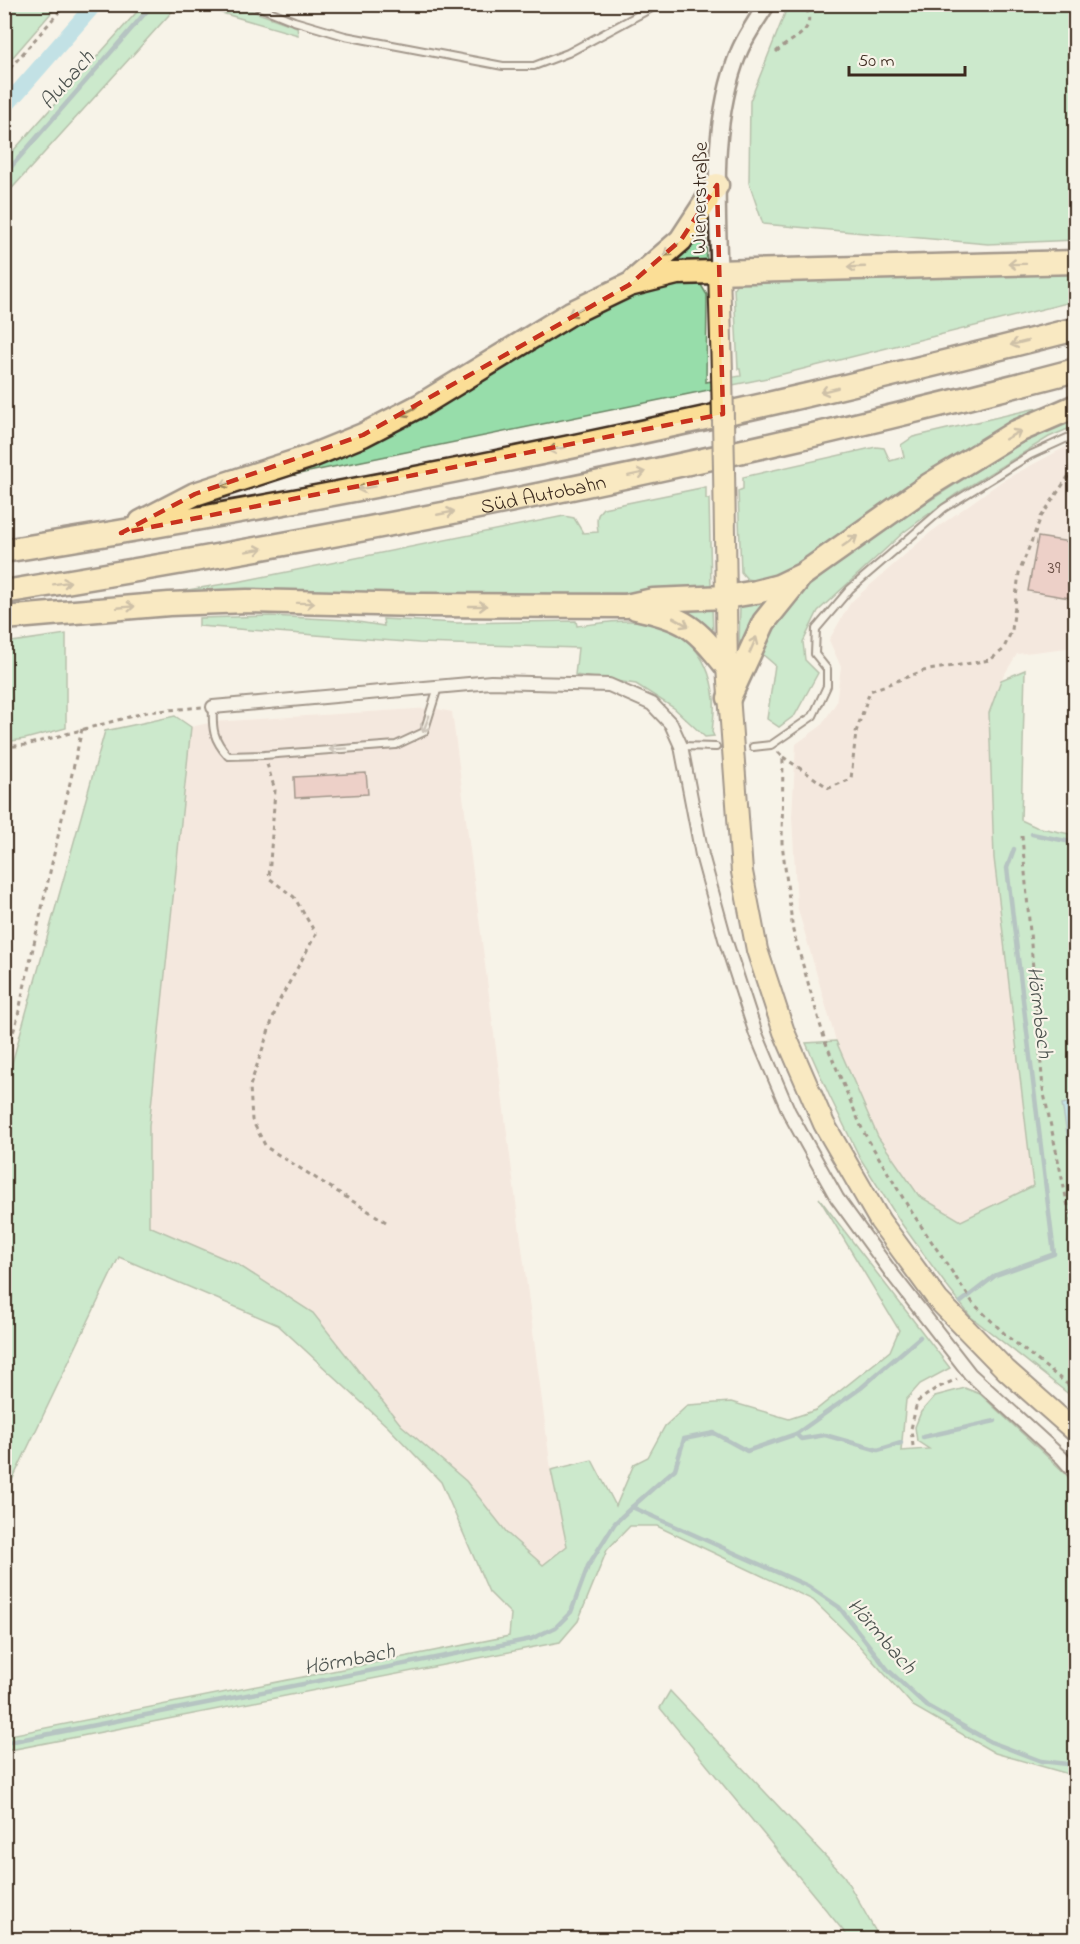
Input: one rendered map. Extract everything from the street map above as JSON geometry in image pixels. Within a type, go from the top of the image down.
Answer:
[{"type":"highway","points":[[629,285],[681,240],[717,185]]},
{"type":"highway","points":[[121,532],[195,494],[309,457],[363,435],[421,405],[572,313],[629,285],[677,273],[1076,262]]},
{"type":"highway","name":"Süd Autobahn","points":[[4,551],[331,494],[626,435],[804,396],[1076,329]]},
{"type":"highway","name":"Süd Autobahn","points":[[4,592],[142,570],[360,530],[643,473],[807,436],[1076,370]]},
{"type":"highway","points":[[4,618],[169,604],[247,601],[431,606],[626,606],[653,600],[726,597],[779,586],[802,575],[929,485],[1016,432],[1076,406]]},
{"type":"highway","points":[[729,698],[764,622],[802,575]]},
{"type":"highway","points":[[626,606],[674,617],[705,640],[727,667]]},
{"type":"main road","points":[[719,271],[727,667],[742,872],[757,950],[784,1032],[824,1124],[880,1221],[938,1300],[1005,1370],[1076,1432]]},
{"type":"street","name":"Wienerstraße","points":[[719,271],[717,185],[722,126],[730,76],[740,50],[767,4]]},
{"type":"street","points":[[213,706],[491,682],[609,685],[652,704],[671,724],[681,746],[702,855],[725,939],[756,1034],[789,1112],[837,1198],[970,1374],[1062,1458],[1076,1474]]},
{"type":"lane","points":[[252,4],[294,21],[345,36],[503,66],[534,66],[568,53],[659,4]]},
{"type":"lane","points":[[753,747],[771,745],[813,716],[826,686],[827,669],[815,654],[816,629],[850,589],[944,508],[1030,455],[1076,434]]},
{"type":"lane","points":[[213,706],[217,743],[228,756],[396,745],[424,732],[438,686]]},
{"type":"lane","points":[[681,746],[716,747]]},
{"type":"path","points":[[4,75],[66,4]]},
{"type":"path","points":[[776,52],[807,30],[810,23],[805,4]]},
{"type":"path","points":[[771,745],[783,757],[829,788],[851,779],[856,732],[870,691],[923,671],[990,660],[1003,650],[1012,630],[1019,573],[1041,517],[1070,474],[1076,469]]},
{"type":"path","points":[[4,747],[26,745],[147,712],[213,706]]},
{"type":"path","points":[[4,1057],[16,1024],[82,729]]},
{"type":"path","points":[[264,755],[275,790],[269,878],[294,897],[316,934],[278,1003],[250,1086],[252,1120],[266,1146],[386,1222]]},
{"type":"path","points":[[783,757],[782,843],[793,931],[825,1041],[863,1131],[909,1208],[973,1303],[1008,1337],[1076,1391]]},
{"type":"path","points":[[1022,837],[1043,1089],[1076,1244]]},
{"type":"path","points":[[913,1446],[911,1429],[916,1402],[935,1389],[970,1374]]},
{"type":"highlighted area","points":[[717,185],[723,414],[121,533],[195,494],[363,435],[629,285],[681,240]]},
{"type":"shaded area","points":[[1075,442],[1075,647],[1017,654],[1001,680],[994,858],[1033,1186],[961,1221],[919,1196],[878,1137],[836,1041],[797,906],[792,817],[796,744],[821,726],[836,703],[841,667],[829,640],[851,602],[931,532],[1002,481]]},
{"type":"shaded area","points":[[432,708],[452,712],[551,1470],[567,1546],[543,1565],[508,1535],[466,1481],[401,1425],[313,1313],[148,1226],[149,1126],[191,727],[213,722]]},
{"type":"green space","points":[[4,5],[58,5],[5,66]]},
{"type":"green space","points":[[143,5],[178,5],[5,196],[5,160]]},
{"type":"green space","points":[[194,5],[235,5],[297,27],[298,35]]},
{"type":"green space","points":[[795,5],[1075,5],[1075,240],[988,244],[763,224],[749,183],[750,101],[785,13]]},
{"type":"green space","points":[[705,219],[707,264],[661,269]]},
{"type":"green space","points":[[1075,270],[1075,301],[767,378],[294,475],[318,464],[558,330],[635,294],[667,285],[690,282],[701,285],[707,295],[706,382],[741,376],[740,369],[738,369],[734,288],[738,281]]},
{"type":"green space","points":[[1050,405],[987,436],[920,478],[793,570],[758,582],[747,579],[741,572],[738,491],[743,489],[743,477],[876,447],[884,448],[890,461],[904,457],[901,445],[913,437]]},
{"type":"green space","points":[[1075,417],[1075,426],[1049,437],[956,494],[904,532],[818,611],[803,642],[805,660],[818,673],[795,715],[779,727],[767,719],[775,665],[760,652],[793,599],[868,540],[1036,433]]},
{"type":"green space","points":[[706,487],[706,499],[709,499],[711,586],[703,592],[335,596],[174,595],[176,592],[242,581],[564,516],[574,518],[583,533],[598,532],[598,516],[603,508]]},
{"type":"green space","points":[[780,593],[743,648],[739,647],[740,605]]},
{"type":"green space","points":[[668,607],[712,607],[713,634]]},
{"type":"green space","points":[[270,616],[345,620],[384,626],[383,619],[457,623],[576,621],[577,626],[628,621],[662,626],[688,642],[698,653],[705,666],[714,699],[712,732],[714,736],[705,737],[674,708],[636,684],[575,675],[578,648],[419,643],[199,626],[199,618]]},
{"type":"green space","points":[[66,634],[66,728],[5,742],[5,643]]},
{"type":"green space","points":[[1025,670],[1021,820],[1036,827],[1075,835],[1075,1399],[971,1317],[949,1289],[901,1223],[860,1158],[806,1043],[836,1041],[878,1137],[919,1196],[961,1221],[1033,1186],[994,858],[989,713],[1001,680]]},
{"type":"green space","points":[[175,716],[191,727],[149,1126],[149,1226],[237,1264],[313,1313],[401,1425],[466,1481],[508,1534],[543,1565],[567,1546],[551,1470],[592,1460],[616,1506],[634,1464],[648,1457],[665,1426],[688,1405],[731,1402],[789,1419],[816,1410],[890,1351],[899,1330],[819,1198],[950,1368],[920,1384],[906,1400],[901,1451],[929,1449],[917,1441],[915,1427],[921,1412],[935,1396],[965,1388],[980,1394],[1066,1474],[1075,1487],[1075,1774],[995,1753],[913,1706],[855,1641],[813,1600],[657,1526],[630,1526],[607,1550],[578,1621],[560,1642],[5,1751],[5,1736],[509,1636],[511,1614],[489,1592],[441,1482],[388,1427],[278,1325],[119,1257],[5,1495],[5,1088],[105,731]]},
{"type":"green space","points":[[670,1691],[844,1876],[880,1939],[850,1939],[660,1708]]},
{"type":"water","points":[[1076,1101],[1075,1181],[1062,1104]]},
{"type":"building","points":[[1038,537],[1076,543],[1076,599],[1028,591]]},
{"type":"building","points":[[366,773],[368,794],[295,798],[294,777]]},
{"type":"waterway","points":[[4,108],[95,4]]},
{"type":"waterway","name":"Aubach","points":[[4,175],[153,4]]},
{"type":"waterway","name":"Hörmbach","points":[[1032,834],[1076,843]]},
{"type":"waterway","name":"Hörmbach","points":[[961,1302],[996,1275],[1054,1254],[1007,868],[1014,849]]},
{"type":"waterway","name":"Hörmbach","points":[[632,1507],[675,1469],[684,1439],[714,1433],[747,1451],[796,1434],[861,1388],[920,1337]]},
{"type":"waterway","points":[[923,1437],[995,1421]]},
{"type":"waterway","points":[[796,1434],[801,1439],[825,1435],[878,1450],[901,1443]]},
{"type":"waterway","name":"Hörmbach","points":[[4,1743],[531,1639],[556,1627],[571,1612],[588,1566],[615,1523],[632,1507],[808,1586],[839,1607],[888,1670],[927,1706],[991,1742],[1041,1761],[1076,1765]]}]
